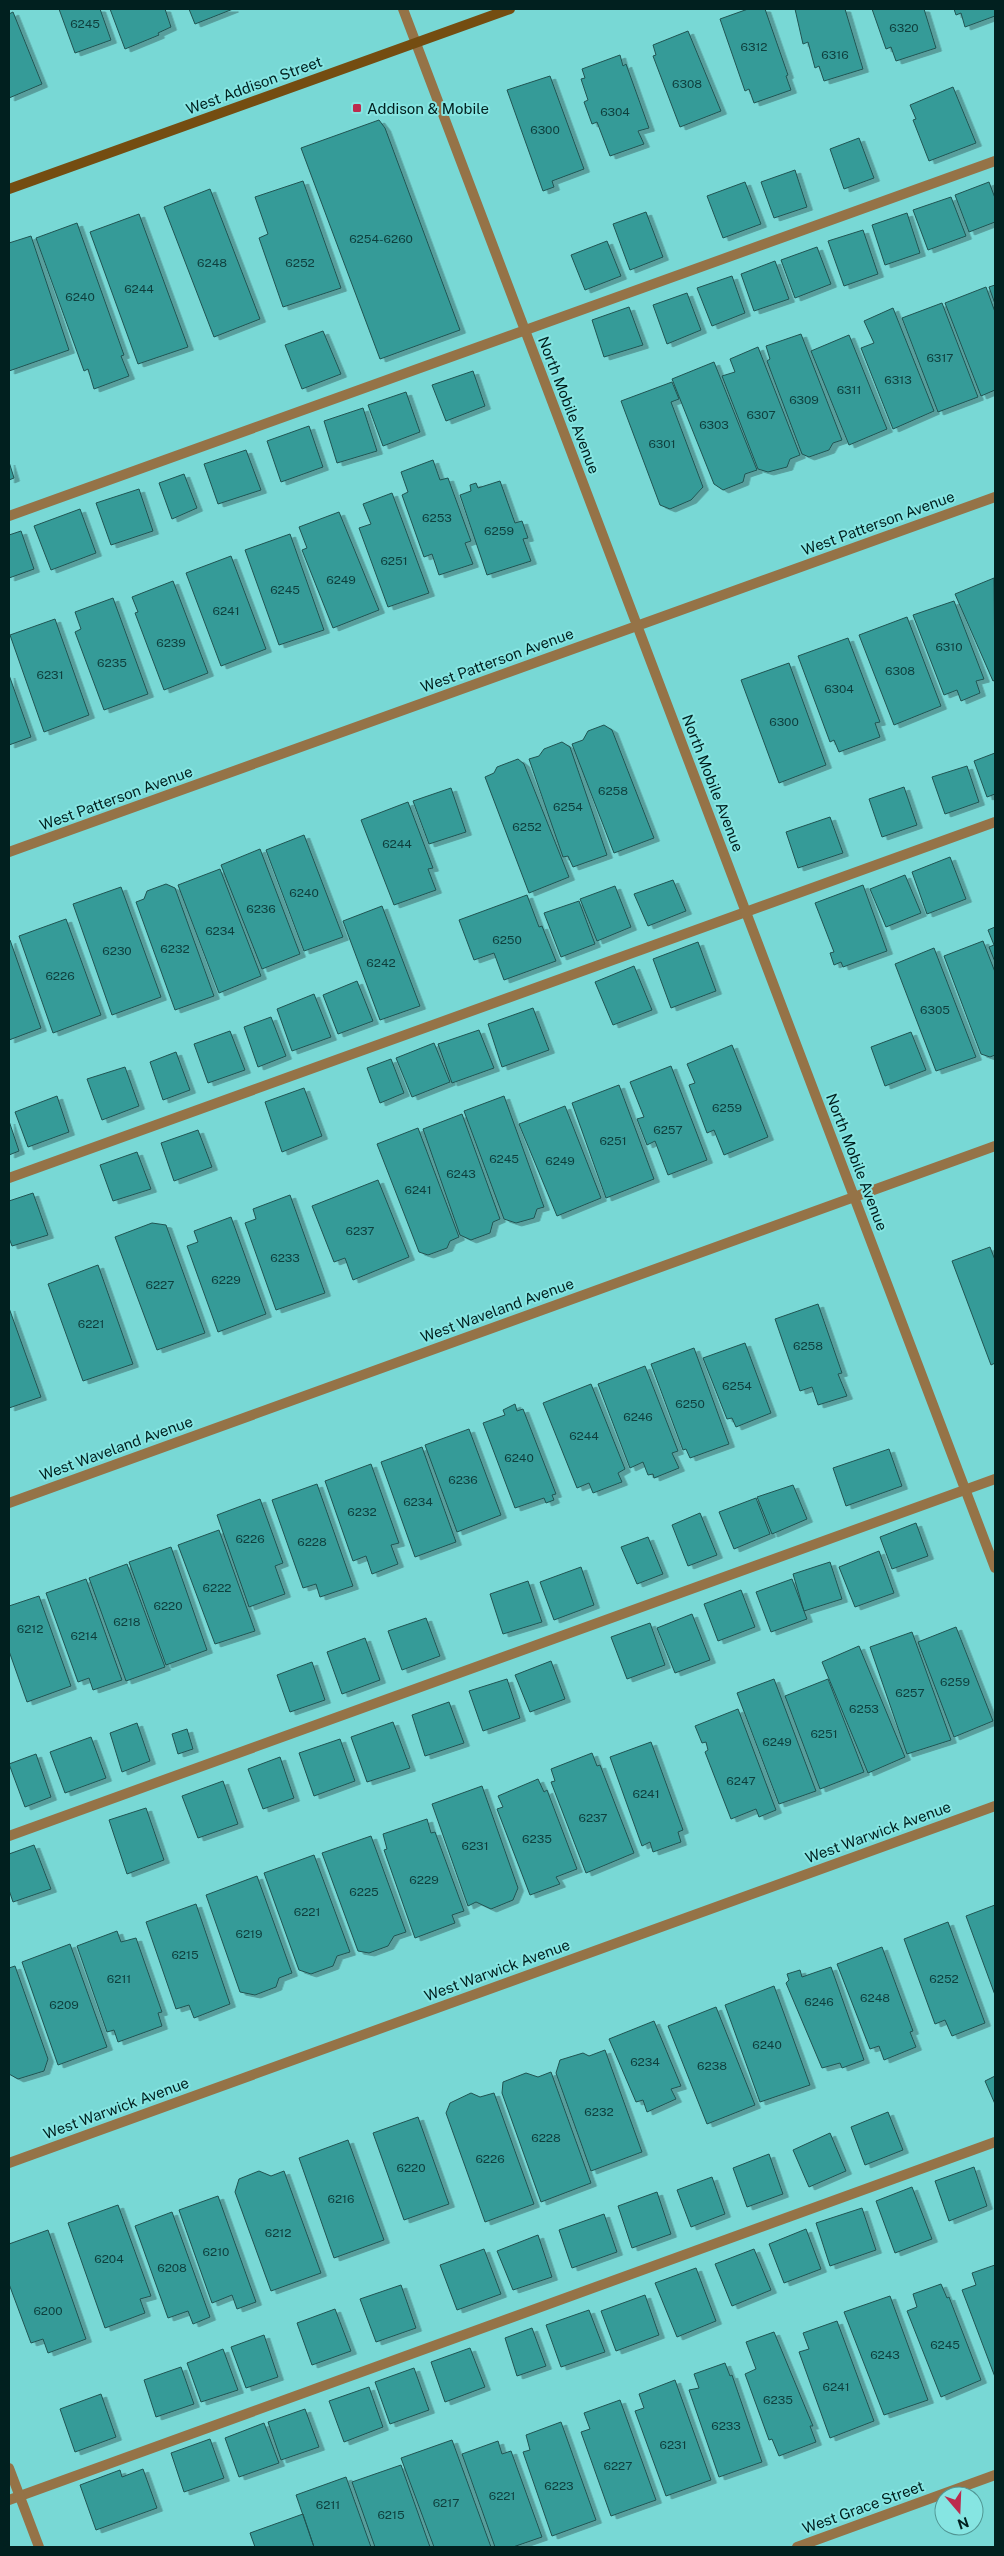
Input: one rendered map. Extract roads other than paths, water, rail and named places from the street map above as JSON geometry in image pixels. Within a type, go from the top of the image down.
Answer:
[{"type":"street","name":"North Mobile Avenue","points":[[403,9],[995,1568]]},
{"type":"street","name":"West Addison Street","points":[[9,189],[510,9]]},
{"type":"street","points":[[9,516],[995,161]]},
{"type":"street","name":"West Patterson Avenue","points":[[9,852],[995,497]]},
{"type":"street","points":[[9,1178],[995,822]]},
{"type":"street","name":"West Waveland Avenue","points":[[9,1503],[995,1146]]},
{"type":"street","points":[[9,1836],[995,1479]]},
{"type":"street","name":"West Warwick Avenue","points":[[9,2163],[995,1806]]},
{"type":"street","points":[[9,2500],[995,2142]]},
{"type":"street","points":[[9,2468],[39,2547]]},
{"type":"street","name":"West Grace Street","points":[[796,2547],[995,2475]]},
{"type":"place","name":"Addison & Mobile","points":[[357,108]]}]
